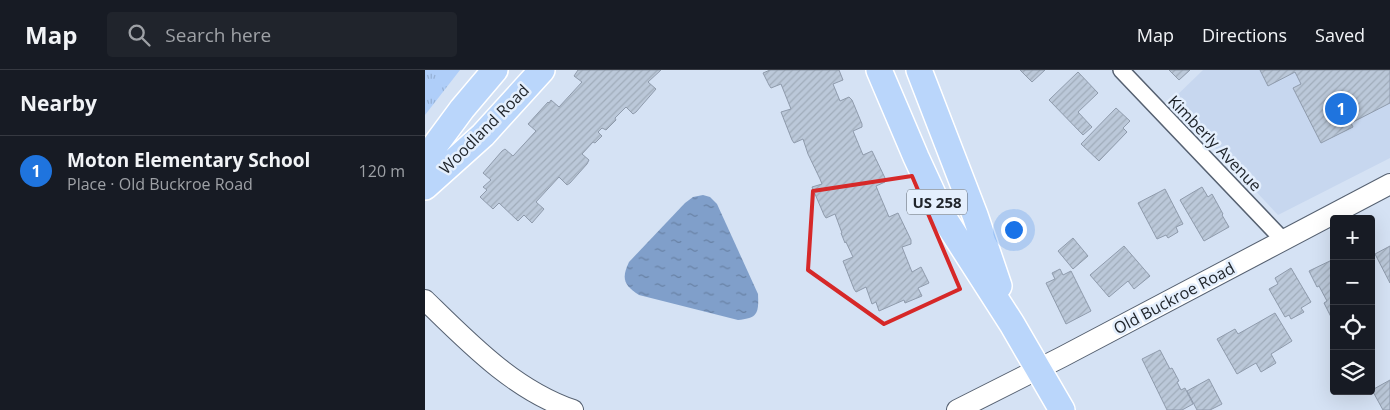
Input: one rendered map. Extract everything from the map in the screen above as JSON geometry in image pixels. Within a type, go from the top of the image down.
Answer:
[{"type":"main road","name":"Woodland Road","points":[[425,159],[461,109],[495,70]]},
{"type":"main road","name":"Woodland Road","points":[[425,187],[483,135],[542,70]]},
{"type":"main road","name":"US 258","points":[[879,70],[915,157],[944,218],[1012,324],[1062,410]]},
{"type":"main road","name":"US 258","points":[[919,70],[975,215],[1012,324]]},
{"type":"street","name":"Kimberly Avenue","points":[[1121,70],[1284,241]]},
{"type":"street","name":"Old Buckroe Road","points":[[958,410],[1390,185]]},
{"type":"street","points":[[425,300],[499,369],[548,400],[573,410]]},
{"type":"highlighted area","points":[[912,176],[960,289],[884,324],[808,270],[813,191]]},
{"type":"shaded area","points":[[1203,70],[1390,70],[1390,158],[1278,215],[1171,101]]},
{"type":"green space","points":[[425,70],[460,70],[425,115]]},
{"type":"water","points":[[703,195],[710,197],[717,204],[758,294],[756,314],[749,318],[738,320],[639,295],[625,281],[625,273],[629,262],[685,203],[693,197]]},
{"type":"building","points":[[578,70],[661,70],[648,82],[656,89],[636,112],[633,114],[626,107],[606,130],[602,128],[598,132],[602,136],[595,143],[593,142],[582,154],[589,160],[587,164],[570,183],[567,185],[559,177],[536,202],[544,209],[532,223],[524,215],[518,221],[499,203],[493,209],[480,197],[487,190],[483,187],[491,180],[483,173],[502,151],[505,149],[513,156],[536,131],[528,124],[548,102],[551,100],[559,107],[582,82],[574,76]]},
{"type":"building","points":[[770,70],[839,70],[843,80],[833,84],[840,101],[849,97],[852,100],[862,124],[862,127],[853,131],[863,155],[872,151],[885,178],[885,182],[876,186],[889,217],[898,213],[911,240],[911,244],[902,247],[912,272],[921,267],[929,283],[918,288],[922,296],[905,303],[904,300],[879,311],[876,302],[872,304],[866,287],[856,292],[843,261],[853,257],[845,243],[835,214],[826,218],[824,215],[812,187],[822,184],[803,139],[794,143],[792,140],[781,112],[791,109],[781,84],[771,88],[769,85],[763,73]]},
{"type":"building","points":[[1020,70],[1045,70],[1032,82]]},
{"type":"building","points":[[1169,70],[1190,70],[1179,80]]},
{"type":"building","points":[[1260,70],[1390,70],[1390,103],[1351,123],[1353,127],[1321,143],[1293,88],[1301,84],[1295,72],[1268,86]]},
{"type":"building","points":[[1078,72],[1098,93],[1078,112],[1092,127],[1083,135],[1049,100]]},
{"type":"building","points":[[1116,108],[1130,121],[1123,128],[1127,132],[1099,161],[1081,144]]},
{"type":"building","points":[[1202,187],[1208,197],[1212,194],[1229,227],[1204,241],[1180,200]]},
{"type":"building","points":[[1165,189],[1183,224],[1176,227],[1178,232],[1168,238],[1166,235],[1157,239],[1138,203]]},
{"type":"building","points":[[1073,238],[1088,256],[1073,269],[1058,251]]},
{"type":"building","points":[[1124,246],[1150,276],[1134,289],[1128,281],[1109,297],[1090,275]]},
{"type":"building","points":[[1390,246],[1390,283],[1375,254]]},
{"type":"building","points":[[1330,261],[1330,315],[1324,303],[1327,301],[1309,271]]},
{"type":"building","points":[[1291,268],[1311,302],[1301,308],[1304,312],[1291,319],[1289,315],[1285,317],[1269,289],[1278,284],[1275,278]]},
{"type":"building","points":[[1060,269],[1063,275],[1071,271],[1091,311],[1066,324],[1046,283],[1055,279],[1052,273]]},
{"type":"building","points":[[1275,313],[1292,341],[1271,354],[1276,363],[1261,372],[1256,363],[1237,374],[1217,339],[1235,329],[1238,334]]},
{"type":"building","points":[[1160,350],[1179,381],[1177,382],[1181,390],[1185,388],[1193,404],[1182,410],[1167,410],[1142,359]]},
{"type":"building","points":[[1209,379],[1222,404],[1210,410],[1197,410],[1187,391]]},
{"type":"building","points":[[1390,380],[1390,410],[1383,410],[1375,395],[1375,388]]},
{"type":"place","name":"Moton Elementary School","points":[[1341,109]]}]
